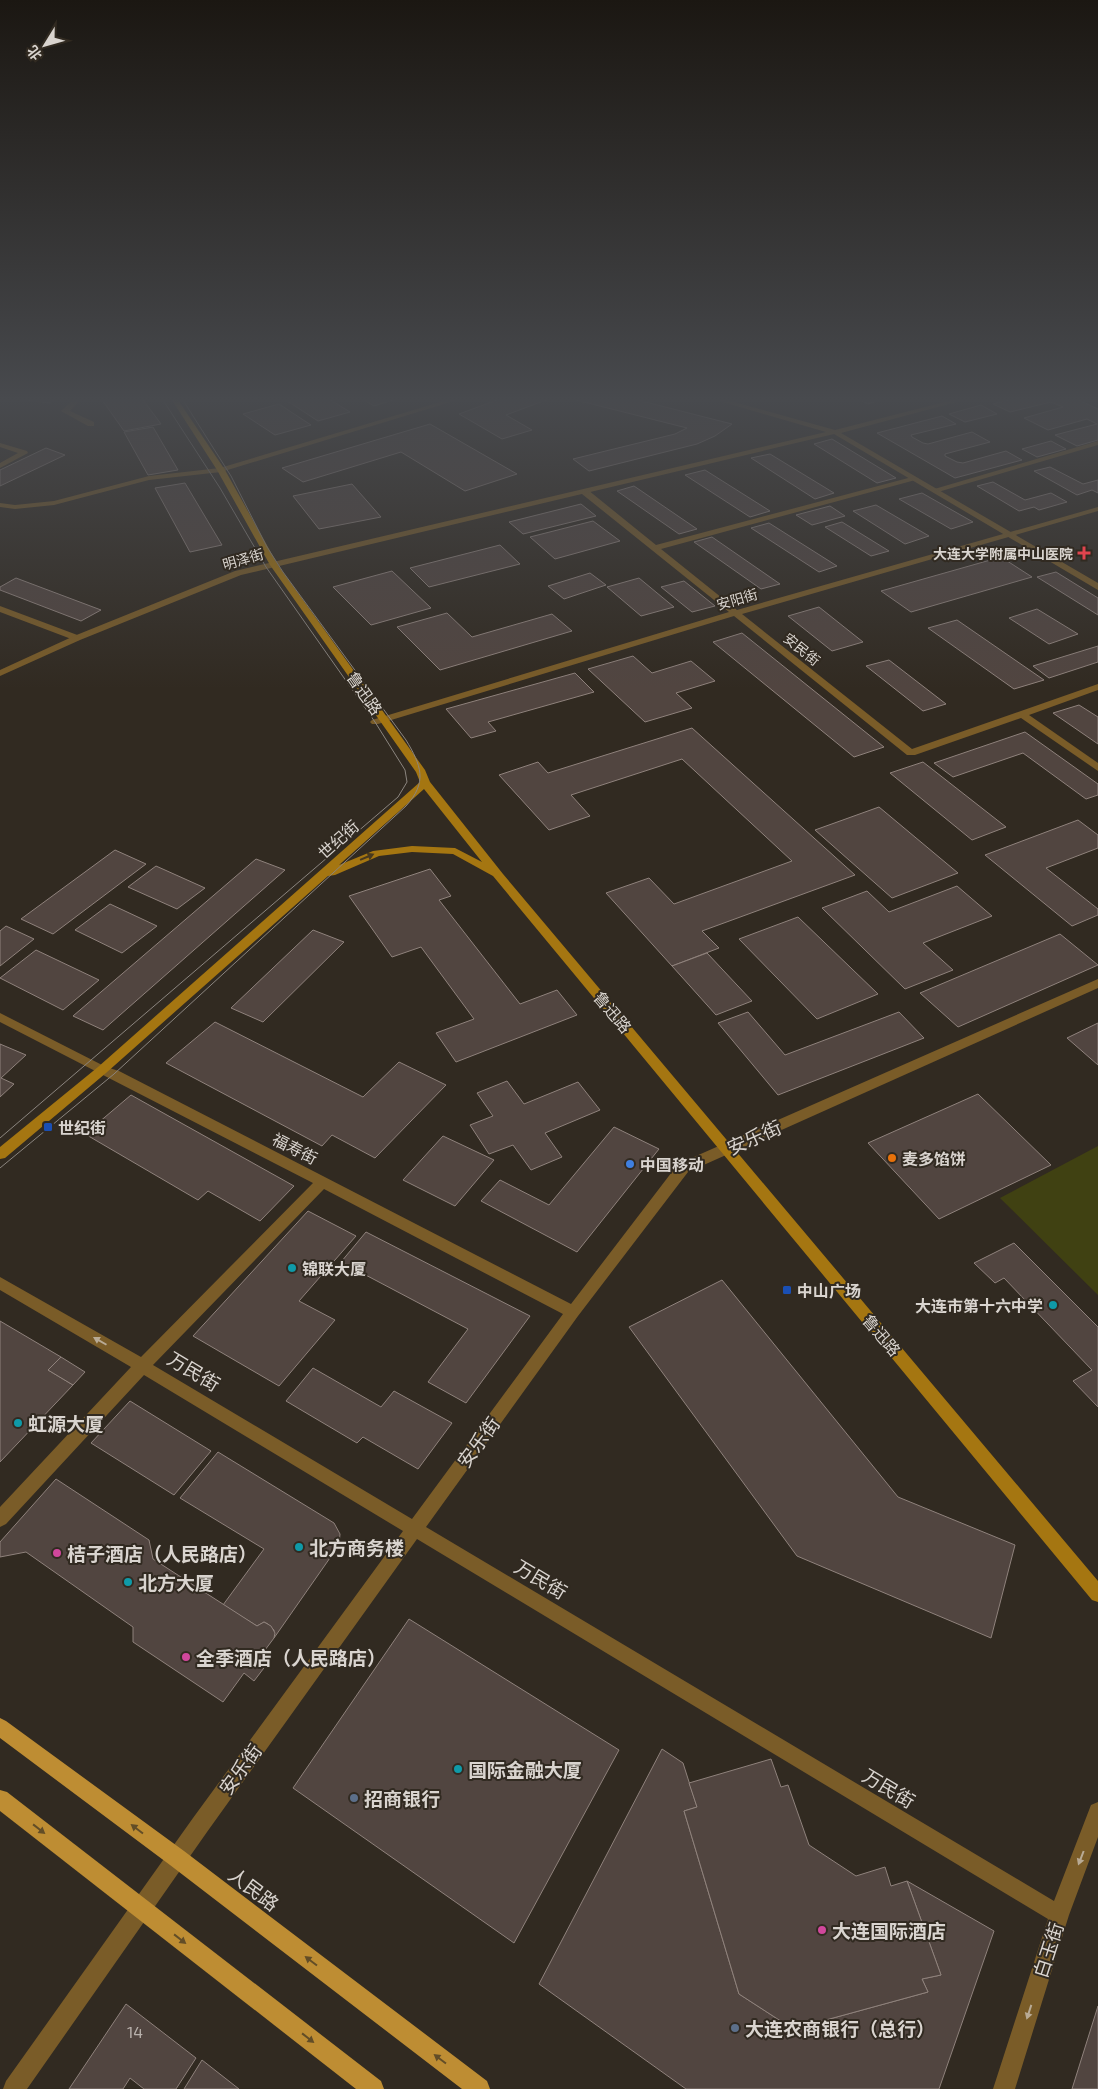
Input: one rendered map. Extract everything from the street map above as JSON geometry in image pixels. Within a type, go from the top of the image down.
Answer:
[{"type":"main road","name":"鲁迅路","points":[[235,494],[274,565],[380,721],[421,772],[425,783],[499,876],[1098,1594]]},
{"type":"main road","name":"世纪街","points":[[0,1154],[102,1070],[425,783]]},
{"type":"main road","points":[[322,876],[377,853],[412,848],[455,851],[499,876]]},
{"type":"main road","name":"人民路","points":[[0,1726],[479,2089]]},
{"type":"main road","points":[[0,1799],[373,2089]]},
{"type":"street","points":[[0,505],[15,507],[54,503],[86,494]]},
{"type":"street","name":"明泽街","points":[[0,674],[77,638],[238,572],[574,494]]},
{"type":"street","name":"安民街","points":[[588,494],[911,753],[1098,687]]},
{"type":"street","points":[[654,548],[856,494]]},
{"type":"street","points":[[943,494],[1098,587]]},
{"type":"street","name":"安阳街","points":[[380,721],[736,614],[1098,509]]},
{"type":"street","points":[[0,609],[77,638]]},
{"type":"street","points":[[1022,714],[1098,768]]},
{"type":"street","name":"安乐街","points":[[14,2089],[176,1858],[414,1528],[573,1312],[683,1168],[1098,984]]},
{"type":"street","name":"福寿街","points":[[0,1017],[102,1070],[114,1074],[573,1312]]},
{"type":"street","points":[[0,1519],[142,1366],[323,1182]]},
{"type":"street","name":"万民街","points":[[0,1283],[414,1528],[1060,1915]]},
{"type":"street","name":"白玉街","points":[[1004,2089],[1060,1915],[1098,1812]]},
{"type":"shaded area","points":[[1098,1146],[1098,1295],[1000,1198]]},
{"type":"building","points":[[159,494],[192,494],[222,545],[190,552]]},
{"type":"building","points":[[361,494],[381,517],[319,529],[293,496]]},
{"type":"building","points":[[622,494],[646,494],[697,529],[679,534]]},
{"type":"building","points":[[715,494],[744,494],[770,511],[750,517]]},
{"type":"building","points":[[808,494],[829,494],[815,499]]},
{"type":"building","points":[[925,494],[973,522],[951,529],[899,499]]},
{"type":"building","points":[[991,494],[1015,494],[1025,500],[1045,494],[1054,494],[1067,502],[1039,510],[1034,507],[1019,511]]},
{"type":"building","points":[[581,504],[596,516],[523,534],[509,522]]},
{"type":"building","points":[[876,505],[929,536],[905,544],[853,511]]},
{"type":"building","points":[[830,506],[845,516],[812,525],[796,515]]},
{"type":"building","points":[[593,521],[620,541],[555,559],[530,537]]},
{"type":"building","points":[[842,522],[889,551],[871,556],[825,527]]},
{"type":"building","points":[[769,523],[837,566],[819,572],[751,528]]},
{"type":"building","points":[[712,537],[780,584],[761,589],[694,542]]},
{"type":"building","points":[[500,545],[520,564],[429,587],[410,568]]},
{"type":"building","points":[[1001,557],[1032,577],[911,612],[881,591]]},
{"type":"building","points":[[392,571],[431,608],[371,625],[333,587]]},
{"type":"building","points":[[1056,572],[1098,598],[1098,615],[1037,577]]},
{"type":"building","points":[[590,573],[606,585],[564,599],[548,586]]},
{"type":"building","points":[[16,578],[101,610],[81,621],[0,590],[0,587]]},
{"type":"building","points":[[639,578],[674,607],[641,616],[607,587]]},
{"type":"building","points":[[684,581],[715,606],[692,612],[661,587]]},
{"type":"building","points":[[819,607],[863,642],[832,651],[788,616]]},
{"type":"building","points":[[1037,609],[1078,634],[1049,644],[1009,618]]},
{"type":"building","points":[[447,613],[472,637],[552,614],[572,631],[440,670],[397,627]]},
{"type":"building","points":[[957,620],[1044,680],[1014,689],[928,628]]},
{"type":"building","points":[[742,633],[884,747],[854,757],[713,642]]},
{"type":"building","points":[[1098,646],[1098,662],[1049,678],[1033,666]]},
{"type":"building","points":[[633,656],[652,673],[691,661],[715,681],[676,693],[692,708],[645,722],[588,669]]},
{"type":"building","points":[[889,660],[946,704],[923,711],[866,666]]},
{"type":"building","points":[[575,673],[594,692],[488,722],[496,731],[471,738],[446,709]]},
{"type":"building","points":[[1079,705],[1098,717],[1098,744],[1053,713]]},
{"type":"building","points":[[692,728],[855,875],[702,931],[719,948],[672,966],[606,893],[649,878],[674,904],[792,861],[682,759],[571,795],[590,816],[549,830],[499,775],[538,762],[548,773]]},
{"type":"building","points":[[1025,732],[1098,784],[1098,795],[1086,799],[1023,753],[953,777],[934,763]]},
{"type":"building","points":[[923,762],[1006,827],[972,840],[890,773]]},
{"type":"building","points":[[879,807],[958,873],[892,898],[815,830]]},
{"type":"building","points":[[1078,820],[1098,835],[1098,848],[1046,868],[1098,909],[1098,915],[1072,926],[985,855]]},
{"type":"building","points":[[115,850],[146,864],[53,934],[21,919]]},
{"type":"building","points":[[256,859],[285,870],[103,1030],[73,1016]]},
{"type":"building","points":[[156,866],[205,888],[177,909],[128,887]]},
{"type":"building","points":[[430,869],[451,896],[439,900],[520,1004],[557,990],[577,1015],[456,1062],[436,1033],[474,1019],[421,947],[392,957],[349,896]]},
{"type":"building","points":[[957,886],[992,916],[923,943],[953,970],[905,989],[822,908],[867,891],[889,912]]},
{"type":"building","points":[[110,904],[157,926],[122,953],[75,930]]},
{"type":"building","points":[[798,917],[878,994],[817,1019],[739,939]]},
{"type":"building","points":[[6,926],[34,939],[0,966],[0,931]]},
{"type":"building","points":[[313,930],[344,942],[263,1022],[231,1008]]},
{"type":"building","points":[[1060,934],[1098,965],[958,1027],[920,993]]},
{"type":"building","points":[[36,950],[99,980],[63,1010],[0,978]]},
{"type":"building","points":[[707,953],[752,1001],[716,1015],[672,966]]},
{"type":"building","points":[[748,1012],[785,1055],[899,1012],[924,1038],[778,1095],[718,1023]]},
{"type":"building","points":[[215,1022],[363,1097],[399,1062],[446,1085],[375,1158],[332,1135],[322,1146],[166,1063]]},
{"type":"building","points":[[1098,1023],[1098,1065],[1067,1038]]},
{"type":"building","points":[[0,1044],[26,1055],[1,1078],[14,1084],[0,1097]]},
{"type":"building","points":[[507,1081],[524,1104],[578,1082],[600,1110],[545,1133],[562,1157],[531,1170],[513,1145],[489,1154],[470,1125],[493,1116],[477,1093]]},
{"type":"building","points":[[978,1094],[1051,1165],[939,1219],[868,1143]]},
{"type":"building","points":[[131,1095],[294,1186],[260,1221],[208,1191],[198,1200],[85,1134]]},
{"type":"building","points":[[614,1127],[659,1149],[577,1252],[481,1201],[500,1180],[549,1205]]},
{"type":"building","points":[[443,1136],[494,1160],[455,1206],[403,1180]]},
{"type":"building","name":"锦联大厦","points":[[308,1211],[356,1236],[299,1301],[335,1320],[279,1386],[193,1336]]},
{"type":"building","points":[[366,1232],[530,1316],[466,1403],[428,1382],[468,1329],[341,1262]]},
{"type":"building","name":"大连市第十六中学","points":[[1014,1243],[1098,1327],[1098,1407],[1073,1381],[1092,1370],[1004,1278],[995,1283],[974,1263]]},
{"type":"building","points":[[722,1280],[898,1497],[1015,1545],[991,1638],[797,1556],[629,1327]]},
{"type":"building","name":"虹源大厦","points":[[0,1321],[61,1357],[48,1370],[73,1385],[0,1462]]},
{"type":"building","points":[[61,1357],[85,1372],[73,1385],[48,1370]]},
{"type":"building","points":[[313,1368],[381,1407],[394,1391],[452,1423],[418,1469],[363,1437],[357,1443],[286,1401]]},
{"type":"building","points":[[130,1401],[211,1451],[174,1495],[91,1443]]},
{"type":"building","name":"北方商务楼","points":[[218,1452],[334,1523],[340,1534],[339,1545],[274,1638],[274,1630],[268,1624],[264,1622],[257,1626],[223,1605],[264,1549],[180,1498]]},
{"type":"building","name":"北方大厦","points":[[56,1479],[149,1540],[153,1559],[257,1626],[264,1622],[271,1626],[275,1633],[274,1638],[262,1654],[270,1660],[254,1681],[244,1673],[223,1702],[133,1642],[133,1627],[26,1552],[0,1557],[0,1542]]},
{"type":"building","name":"国际金融大厦","points":[[409,1619],[619,1750],[514,1943],[293,1788]]},
{"type":"building","points":[[662,1749],[683,1763],[697,1807],[684,1811],[739,1994],[793,2029],[928,1992],[922,1979],[941,1975],[907,1881],[994,1931],[939,2089],[686,2089],[539,1984]]},
{"type":"building","name":"大连国际酒店","points":[[771,1759],[781,1787],[788,1785],[809,1845],[856,1876],[885,1867],[891,1886],[907,1881],[941,1975],[922,1979],[928,1992],[793,2029],[739,1994],[684,1811],[697,1807],[689,1783]]},
{"type":"building","points":[[126,2004],[196,2058],[176,2089],[144,2089],[130,2078],[123,2089],[69,2089]]},
{"type":"building","points":[[1098,2006],[1098,2089],[1072,2089]]},
{"type":"building","points":[[202,2060],[239,2089],[184,2089]]},
{"type":"tram line","points":[[0,1138],[398,797],[407,782],[405,770],[375,722],[266,567],[224,494]]},
{"type":"tram line","points":[[0,1168],[114,1074],[406,806],[413,797],[420,781],[420,773],[415,757],[406,740],[283,572],[267,547],[240,494]]},
{"type":"place","name":"大连大学附属中山医院","points":[[1084,553]]},
{"type":"place","name":"世纪街","points":[[48,1127]]},
{"type":"place","name":"麦多馅饼","points":[[892,1158]]},
{"type":"place","name":"中国移动","points":[[630,1164]]},
{"type":"place","name":"锦联大厦","points":[[292,1268]]},
{"type":"place","name":"中山广场","points":[[787,1290]]},
{"type":"place","name":"大连市第十六中学","points":[[1053,1305]]},
{"type":"place","name":"虹源大厦","points":[[18,1423]]},
{"type":"place","name":"北方商务楼","points":[[299,1547]]},
{"type":"place","name":"桔子酒店（人民路店）","points":[[57,1553]]},
{"type":"place","name":"北方大厦","points":[[128,1582]]},
{"type":"place","name":"全季酒店（人民路店）","points":[[186,1657]]},
{"type":"place","name":"国际金融大厦","points":[[458,1769]]},
{"type":"place","name":"招商银行","points":[[354,1798]]},
{"type":"place","name":"大连国际酒店","points":[[822,1930]]},
{"type":"place","name":"大连农商银行（总行）","points":[[735,2028]]}]
